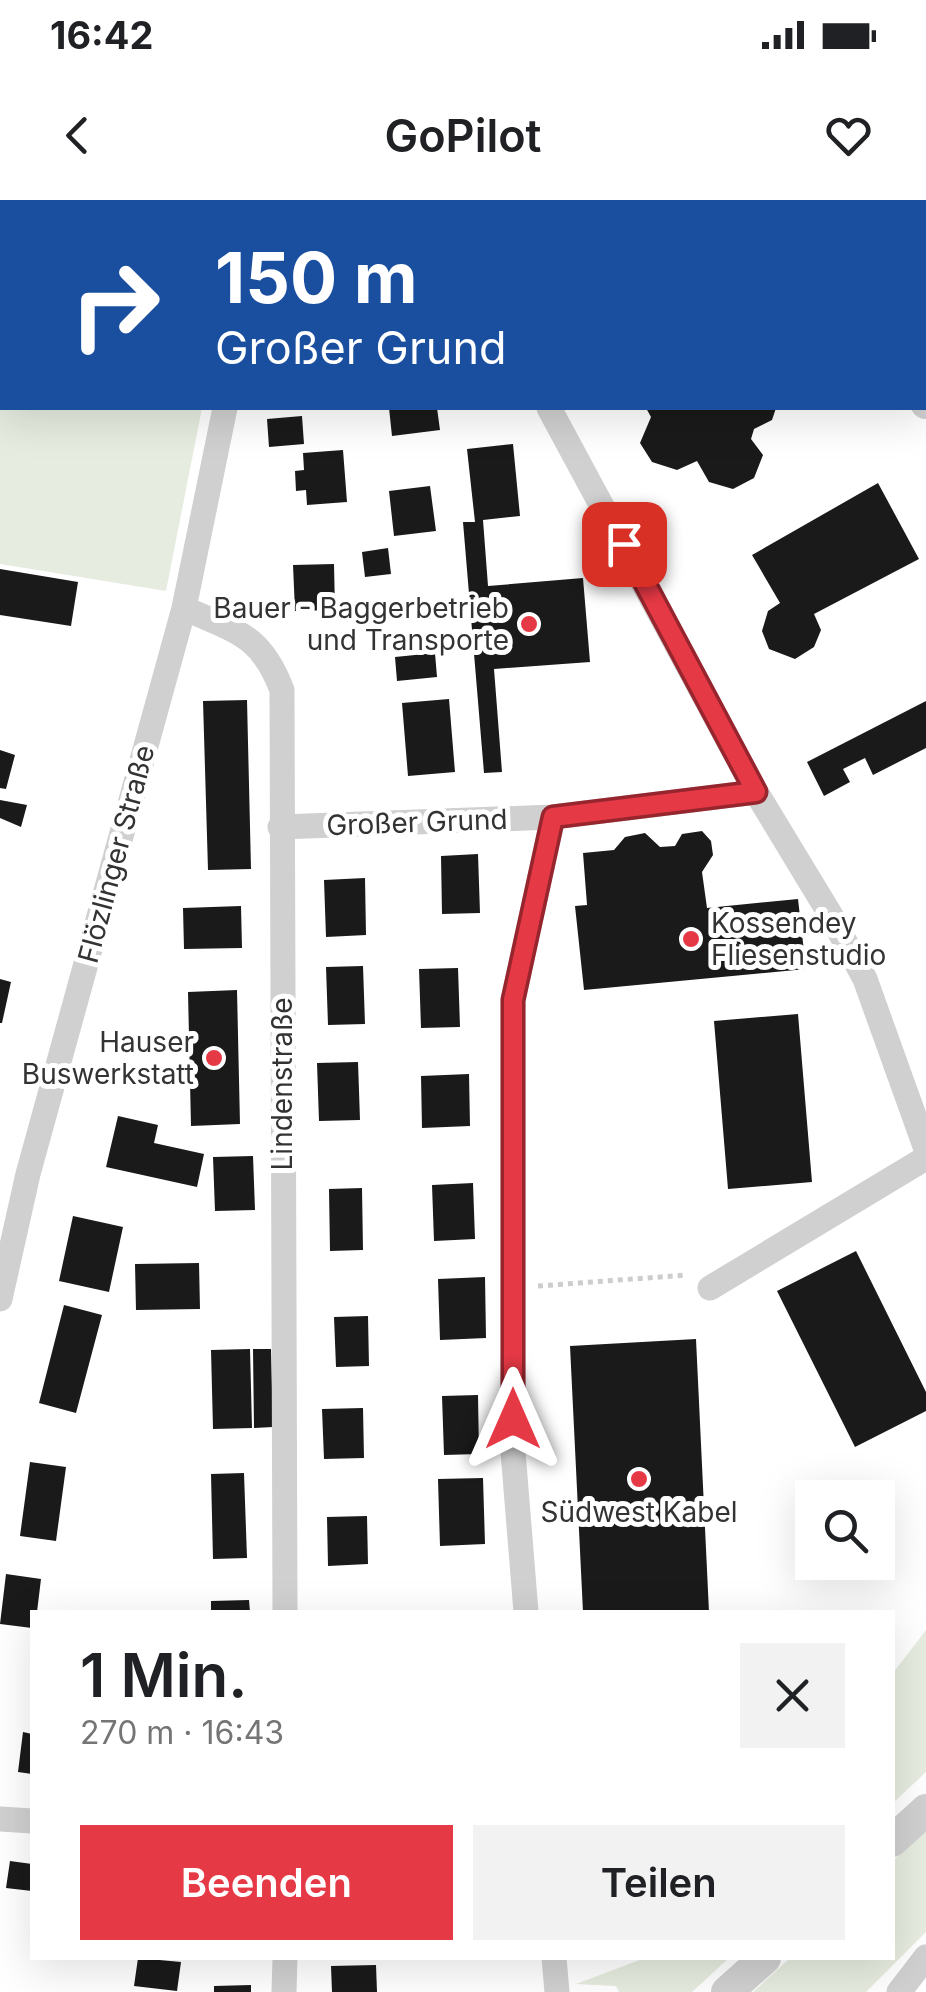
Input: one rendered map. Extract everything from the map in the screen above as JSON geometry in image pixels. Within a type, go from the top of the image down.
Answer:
[{"type":"street","name":"Flözlinger Straße","points":[[0,1300],[28,1174],[184,608],[225,410]]},
{"type":"street","points":[[550,410],[756,792],[830,914],[864,979],[926,1150]]},
{"type":"street","name":"Lindenstraße","points":[[184,608],[252,639],[274,668],[282,690],[285,1610]]},
{"type":"street","name":"Großer Grund","points":[[280,827],[553,817],[756,792]]},
{"type":"street","name":"Großer Grund","points":[[526,1610],[513,1452],[513,1000],[553,817]]},
{"type":"street","points":[[710,1288],[926,1158]]},
{"type":"street","points":[[895,1838],[926,1810]]},
{"type":"street","points":[[0,1819],[30,1822]]},
{"type":"street","points":[[899,1992],[926,1957]]},
{"type":"street","points":[[284,1992],[285,1960]]},
{"type":"street","points":[[554,1960],[557,1992]]},
{"type":"street","points":[[727,1992],[763,1960]]},
{"type":"path","points":[[513,1287],[735,1272]]},
{"type":"shaded area","points":[[0,410],[202,410],[166,591],[0,564]]},
{"type":"shaded area","points":[[926,1630],[926,1772],[895,1801],[895,1670]]},
{"type":"shaded area","points":[[926,1829],[926,1932],[866,1992],[753,1992],[788,1960],[895,1960],[895,1859]]},
{"type":"shaded area","points":[[640,1960],[727,1960],[692,1992],[619,1992],[616,1986],[576,1984]]},
{"type":"building","points":[[389,410],[437,410],[440,430],[392,436]]},
{"type":"building","points":[[647,410],[775,410],[772,420],[754,429],[751,439],[763,455],[754,478],[733,489],[709,482],[697,461],[677,470],[652,462],[640,443],[651,417]]},
{"type":"building","points":[[302,416],[304,444],[269,447],[267,419]]},
{"type":"building","name":"Bauer - Baggerbetrieb und Transporte","points":[[513,444],[520,516],[483,520],[488,586],[583,578],[590,662],[494,669],[502,772],[484,773],[463,522],[475,522],[467,449]]},
{"type":"building","points":[[343,450],[347,502],[307,505],[306,490],[296,491],[295,471],[304,470],[303,453]]},
{"type":"building","points":[[878,483],[919,559],[814,614],[821,630],[814,647],[795,659],[769,649],[762,631],[768,611],[780,603],[752,555]]},
{"type":"building","points":[[430,486],[436,531],[394,536],[389,491]]},
{"type":"building","points":[[388,548],[391,574],[365,577],[362,552]]},
{"type":"building","points":[[334,564],[335,610],[295,611],[293,565]]},
{"type":"building","points":[[0,569],[78,582],[71,626],[0,615]]},
{"type":"building","points":[[435,653],[437,677],[397,681],[395,657]]},
{"type":"building","points":[[449,699],[455,772],[408,776],[402,703]]},
{"type":"building","points":[[247,700],[251,869],[208,870],[203,701]]},
{"type":"building","points":[[926,701],[926,748],[873,775],[865,758],[843,769],[850,782],[824,796],[807,762]]},
{"type":"building","points":[[0,750],[15,755],[6,789],[0,788]]},
{"type":"building","points":[[0,800],[27,805],[21,827],[0,818]]},
{"type":"building","name":"Kossendey Fliesenstudio","points":[[702,831],[711,841],[713,855],[702,872],[707,908],[798,899],[806,969],[584,990],[575,906],[587,905],[583,853],[614,850],[625,837],[645,833],[660,847],[675,846],[682,834]]},
{"type":"building","points":[[478,854],[480,913],[442,914],[441,856]]},
{"type":"building","points":[[365,878],[366,935],[326,937],[324,880]]},
{"type":"building","points":[[241,906],[242,948],[184,949],[183,908]]},
{"type":"building","points":[[363,966],[365,1024],[328,1025],[326,967]]},
{"type":"building","points":[[458,968],[460,1027],[421,1028],[419,969]]},
{"type":"building","points":[[0,979],[11,982],[2,1023],[0,1023]]},
{"type":"building","name":"Hauser Buswerkstatt","points":[[237,990],[240,1124],[191,1126],[188,992]]},
{"type":"building","points":[[798,1014],[812,1182],[728,1189],[714,1021]]},
{"type":"building","points":[[358,1062],[360,1120],[319,1121],[317,1063]]},
{"type":"building","points":[[469,1074],[470,1126],[422,1128],[421,1076]]},
{"type":"building","points":[[118,1116],[158,1125],[154,1143],[204,1154],[197,1187],[106,1167]]},
{"type":"building","points":[[253,1156],[255,1210],[215,1211],[213,1157]]},
{"type":"building","points":[[473,1183],[475,1239],[434,1241],[432,1185]]},
{"type":"building","points":[[362,1188],[363,1250],[330,1251],[329,1189]]},
{"type":"building","points":[[73,1216],[123,1227],[109,1292],[59,1281]]},
{"type":"building","points":[[856,1251],[926,1392],[926,1411],[855,1447],[777,1291]]},
{"type":"building","points":[[199,1263],[200,1309],[136,1310],[135,1264]]},
{"type":"building","points":[[485,1277],[486,1338],[440,1340],[438,1279]]},
{"type":"building","points":[[64,1305],[102,1315],[76,1413],[39,1403]]},
{"type":"building","points":[[368,1316],[369,1366],[336,1367],[334,1317]]},
{"type":"building","name":"Südwest Kabel","points":[[696,1339],[709,1610],[583,1610],[570,1346]]},
{"type":"building","points":[[250,1349],[252,1428],[213,1429],[211,1350]]},
{"type":"building","points":[[253,1349],[271,1349],[273,1427],[254,1428]]},
{"type":"building","points":[[478,1395],[479,1454],[444,1455],[442,1396]]},
{"type":"building","points":[[363,1408],[364,1458],[324,1459],[322,1409]]},
{"type":"building","points":[[30,1462],[66,1467],[56,1541],[20,1536]]},
{"type":"building","points":[[244,1473],[247,1558],[213,1559],[211,1474]]},
{"type":"building","points":[[483,1478],[485,1544],[440,1546],[438,1479]]},
{"type":"building","points":[[367,1516],[368,1564],[328,1566],[327,1517]]},
{"type":"building","points":[[6,1574],[41,1579],[37,1610],[30,1610],[30,1628],[0,1624]]},
{"type":"building","points":[[249,1600],[250,1610],[211,1610],[211,1601]]},
{"type":"building","points":[[23,1732],[30,1734],[30,1774],[18,1772]]},
{"type":"building","points":[[10,1861],[30,1864],[30,1891],[6,1888]]},
{"type":"building","points":[[138,1960],[181,1962],[177,1991],[134,1986]]},
{"type":"building","points":[[376,1965],[377,1992],[332,1992],[331,1966]]},
{"type":"building","points":[[251,1985],[251,1992],[214,1992],[214,1986]]},
{"type":"place","name":"Bauer - Baggerbetrieb und Transporte","points":[[529,624]]},
{"type":"place","name":"Kossendey Fliesenstudio","points":[[691,939]]},
{"type":"place","name":"Hauser Buswerkstatt","points":[[214,1058]]},
{"type":"place","name":"Südwest Kabel","points":[[639,1479]]},
{"type":"route","points":[[513,1419],[513,1000],[553,817],[756,792],[624,544]]}]
